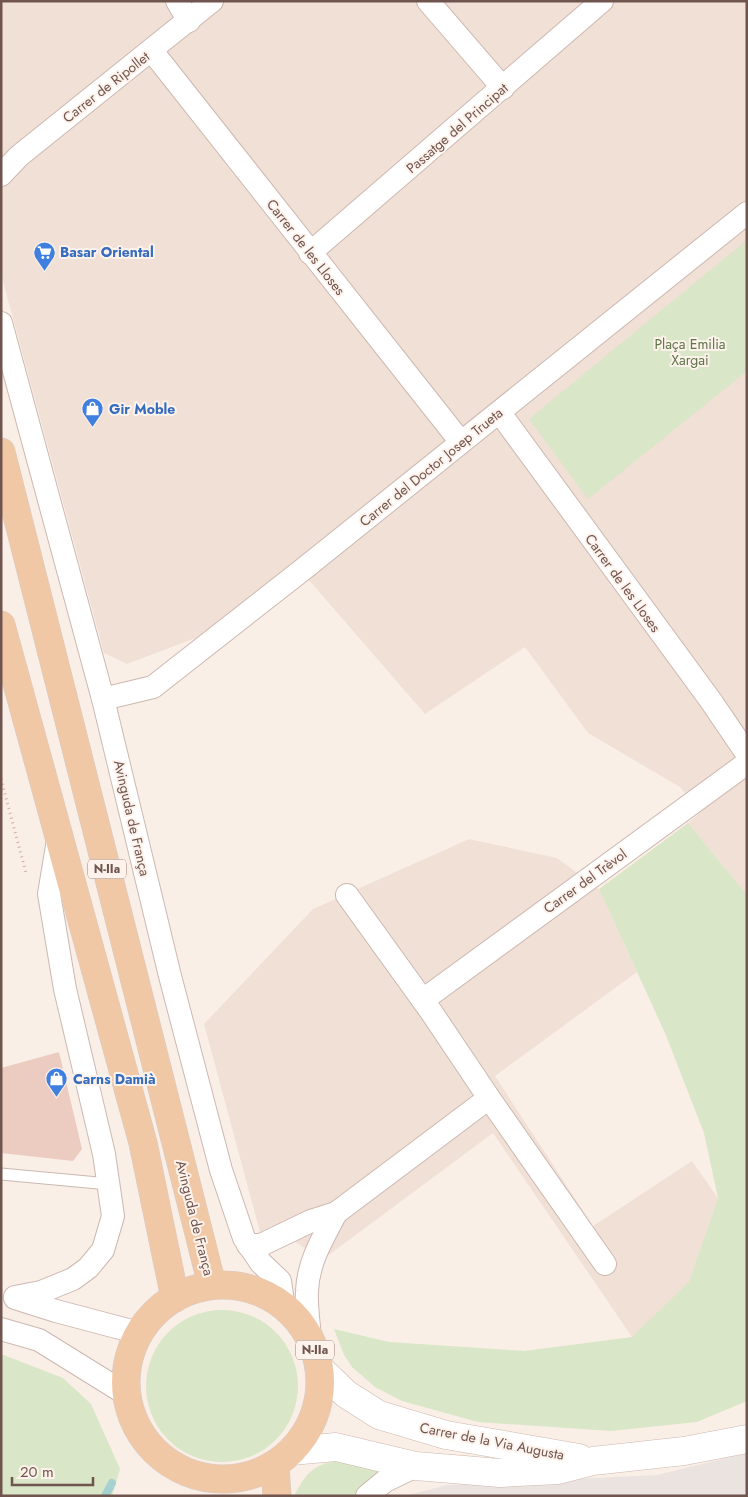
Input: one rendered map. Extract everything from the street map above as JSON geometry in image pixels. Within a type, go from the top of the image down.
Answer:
[{"type":"main road","name":"Avinguda de França","points":[[1,452],[212,1285]]},
{"type":"main road","name":"N-IIa","points":[[1,625],[143,1143],[175,1298]]},
{"type":"main road","points":[[283,1302],[262,1293],[233,1286],[212,1285],[175,1298],[152,1316],[139,1333],[128,1363],[126,1394],[135,1426],[154,1452],[181,1471],[217,1488],[245,1478],[283,1458]]},
{"type":"main road","name":"N-IIa","points":[[283,1302],[314,1345],[321,1386],[315,1415],[299,1444],[283,1458]]},
{"type":"main road","points":[[277,1496],[283,1458]]},
{"type":"street","points":[[177,1],[189,21]]},
{"type":"street","name":"Carrer de Ripollet","points":[[1,175],[18,156],[152,51],[212,1]]},
{"type":"street","points":[[428,1],[503,88]]},
{"type":"street","name":"Passatge del Principat","points":[[310,253],[602,1]]},
{"type":"street","name":"Carrer de les Lloses","points":[[152,51],[460,441]]},
{"type":"street","name":"Carrer del Doctor Josep Trueta","points":[[104,699],[153,687],[316,559],[460,441],[500,413],[747,213]]},
{"type":"street","name":"Avinguda de França","points":[[1,322],[104,699],[170,976],[221,1170],[244,1238],[261,1263],[280,1281],[283,1302]]},
{"type":"street","name":"Carrer de les Lloses","points":[[500,413],[711,701],[747,754]]},
{"type":"street","name":"Carrer del Trèvol","points":[[423,1000],[747,763]]},
{"type":"street","points":[[8,1296],[41,1292],[73,1279],[88,1268],[103,1250],[113,1216],[109,1184],[83,1056],[65,989],[49,894],[59,836]]},
{"type":"street","points":[[347,894],[423,1000],[605,1264]]},
{"type":"street","points":[[248,1245],[261,1245],[311,1221],[336,1214],[489,1098]]},
{"type":"street","points":[[310,1338],[307,1291],[310,1273],[316,1252],[336,1214]]},
{"type":"street","points":[[8,1296],[139,1333]]},
{"type":"street","points":[[1,1329],[39,1340],[126,1394]]},
{"type":"street","name":"Carrer de la Via Augusta","points":[[319,1368],[346,1394],[379,1415],[446,1435],[593,1461]]},
{"type":"street","name":"Carrer de la Via Augusta","points":[[283,1458],[336,1447],[416,1466],[500,1473],[558,1470],[593,1461],[684,1451],[747,1439]]},
{"type":"street","points":[[367,1496],[385,1481],[416,1466]]},
{"type":"lane","points":[[1,1174],[109,1184]]},
{"type":"shaded area","points":[[1,1],[747,1],[747,895],[688,823],[701,812],[680,787],[588,733],[525,647],[425,714],[295,564],[201,636],[127,664],[104,653],[1,274]]},
{"type":"shaded area","points":[[469,839],[557,858],[599,889],[637,972],[495,1076],[593,1226],[692,1161],[718,1198],[689,1283],[632,1337],[493,1133],[322,1260],[272,1226],[260,1232],[204,1024],[313,909]]},
{"type":"shaded area","points":[[747,1453],[747,1496],[404,1496],[447,1485],[657,1475]]},
{"type":"green space","name":"Plaça Emilia Xargai","points":[[747,240],[747,371],[588,499],[529,419]]},
{"type":"green space","points":[[688,823],[747,895],[747,1401],[697,1422],[611,1431],[478,1422],[402,1401],[375,1387],[352,1367],[344,1355],[334,1329],[389,1342],[524,1351],[632,1337],[689,1282],[718,1198],[704,1133],[665,1033],[599,889]]},
{"type":"green space","points":[[222,1310],[251,1316],[264,1323],[275,1333],[285,1344],[292,1357],[298,1386],[292,1415],[285,1428],[275,1439],[264,1449],[251,1456],[222,1462],[193,1456],[180,1449],[169,1439],[159,1428],[152,1415],[146,1386],[152,1357],[159,1344],[169,1333],[180,1323],[193,1316]]},
{"type":"green space","points":[[1,1354],[63,1378],[91,1404],[120,1469],[112,1496],[1,1496]]},
{"type":"green space","points":[[342,1460],[386,1470],[373,1477],[354,1496],[294,1496],[303,1480],[312,1470],[325,1464]]},
{"type":"building","points":[[59,1052],[82,1149],[73,1161],[1,1153],[1,1068]]},
{"type":"waterway","points":[[105,1496],[112,1483]]},
{"type":"place","name":"Basar Oriental","points":[[44,271]]},
{"type":"place","name":"Gir Moble","points":[[93,428]]},
{"type":"place","name":"Carns Damià","points":[[57,1098]]}]
